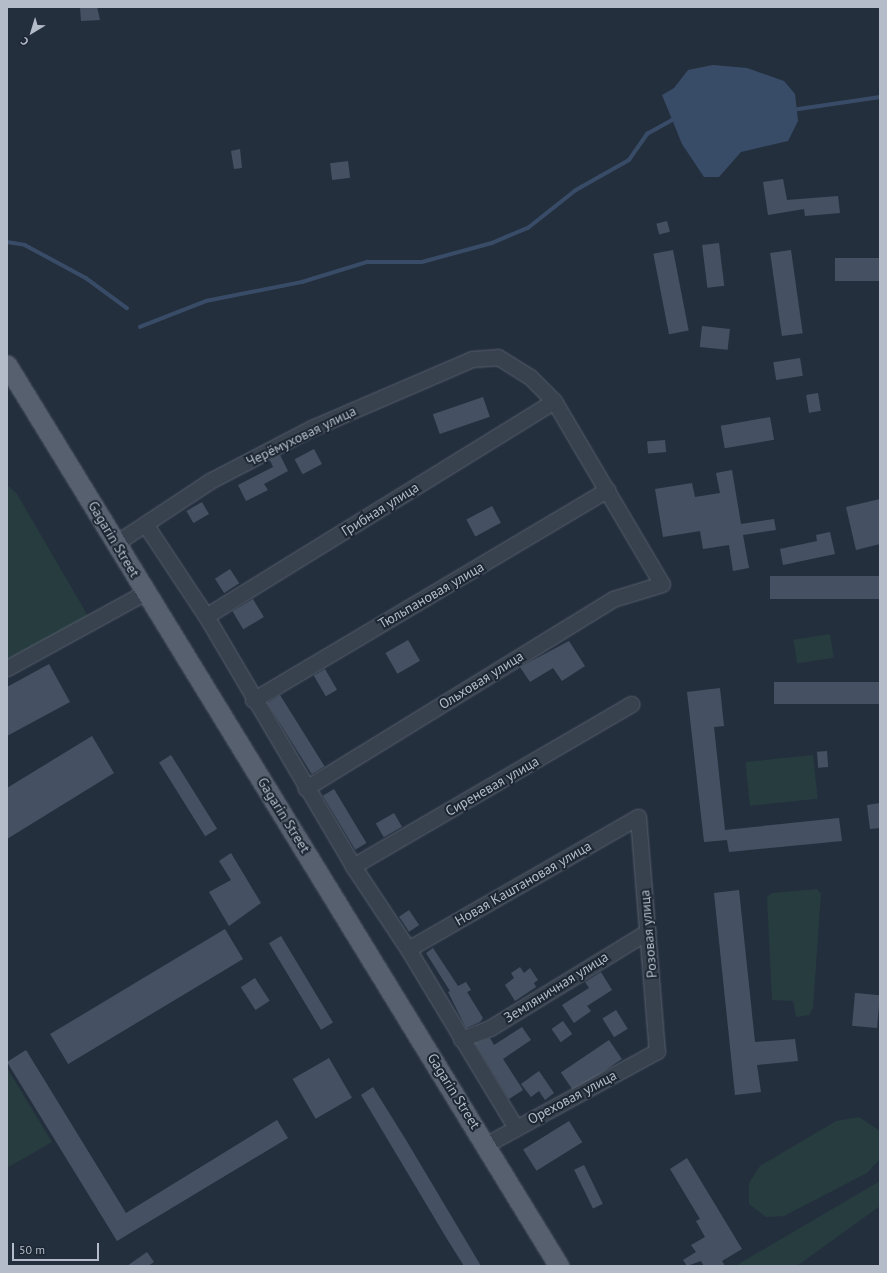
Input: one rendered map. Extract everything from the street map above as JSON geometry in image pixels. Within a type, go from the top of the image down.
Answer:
[{"type":"main road","name":"Gagarin Street","points":[[7,365],[487,1144],[559,1266]]},
{"type":"street","name":"Черёмуховая улица","points":[[116,543],[210,482],[312,428],[472,359],[498,357],[530,377],[554,401]]},
{"type":"street","points":[[554,401],[607,490]]},
{"type":"street","name":"Грибная улица","points":[[206,616],[554,401]]},
{"type":"street","name":"Ольховая улица","points":[[306,788],[613,599],[662,584],[607,490]]},
{"type":"street","name":"Тюльпановая улица","points":[[253,700],[607,490]]},
{"type":"street","points":[[146,524],[206,616],[253,700],[353,866],[408,950],[516,1128]]},
{"type":"street","points":[[7,668],[146,592]]},
{"type":"street","name":"Сиреневая улица","points":[[353,866],[631,704]]},
{"type":"street","name":"Розовая улица","points":[[638,817],[657,1051]]},
{"type":"street","name":"Новая Каштановая улица","points":[[408,950],[638,817]]},
{"type":"street","name":"Земляничная улица","points":[[461,1039],[490,1028],[648,931]]},
{"type":"street","name":"Ореховая улица","points":[[487,1144],[657,1051]]},
{"type":"green space","points":[[7,485],[17,494],[88,616],[7,660]]},
{"type":"green space","points":[[830,634],[834,658],[797,663],[793,640]]},
{"type":"green space","points":[[813,755],[818,799],[750,806],[745,762]]},
{"type":"green space","points":[[817,889],[821,894],[813,1008],[809,1015],[796,1017],[793,1001],[772,1000],[767,897],[772,893]]},
{"type":"green space","points":[[7,1068],[52,1142],[7,1168]]},
{"type":"green space","points":[[859,1117],[880,1131],[880,1159],[867,1173],[784,1216],[766,1217],[749,1204],[749,1183],[760,1166],[836,1121]]},
{"type":"green space","points":[[880,1181],[880,1206],[797,1266],[735,1266]]},
{"type":"water","points":[[713,65],[747,68],[784,81],[795,94],[798,121],[788,141],[741,152],[719,177],[704,177],[682,144],[662,95],[674,88],[688,70]]},
{"type":"building","points":[[80,7],[97,7],[100,20],[81,21]]},
{"type":"building","points":[[240,149],[242,168],[234,169],[231,151]]},
{"type":"building","points":[[348,161],[350,178],[332,180],[330,163]]},
{"type":"building","points":[[783,179],[787,200],[838,196],[840,213],[805,216],[804,209],[768,215],[763,182]]},
{"type":"building","points":[[667,221],[670,232],[659,234],[656,224]]},
{"type":"building","points":[[719,243],[724,286],[707,288],[702,245]]},
{"type":"building","points":[[673,250],[689,330],[669,334],[653,254]]},
{"type":"building","points":[[791,250],[803,333],[782,336],[770,253]]},
{"type":"building","points":[[835,258],[880,258],[880,281],[835,281]]},
{"type":"building","points":[[702,326],[730,329],[728,350],[700,347]]},
{"type":"building","points":[[800,358],[803,376],[776,380],[773,362]]},
{"type":"building","points":[[818,393],[821,411],[809,413],[806,395]]},
{"type":"building","points":[[483,397],[490,417],[440,434],[433,414]]},
{"type":"building","points":[[770,417],[774,440],[725,448],[721,426]]},
{"type":"building","points":[[665,440],[666,452],[648,454],[647,442]]},
{"type":"building","points":[[314,449],[322,464],[303,474],[295,459]]},
{"type":"building","points":[[280,455],[288,471],[264,484],[268,490],[246,501],[238,485],[273,467],[270,460]]},
{"type":"building","points":[[732,470],[741,524],[774,519],[776,530],[743,535],[749,568],[733,571],[729,545],[703,549],[700,531],[663,537],[655,489],[692,483],[695,497],[720,493],[716,473]]},
{"type":"building","points":[[880,499],[880,544],[856,550],[846,507]]},
{"type":"building","points":[[202,502],[209,514],[193,523],[186,511]]},
{"type":"building","points":[[492,506],[501,523],[475,536],[466,520]]},
{"type":"building","points":[[830,532],[835,554],[783,565],[780,549],[817,541],[816,535]]},
{"type":"building","points":[[230,569],[239,583],[224,593],[215,579]]},
{"type":"building","points":[[770,576],[880,576],[880,599],[770,599]]},
{"type":"building","points":[[253,599],[264,617],[243,629],[232,611]]},
{"type":"building","points":[[408,640],[420,661],[397,674],[385,653]]},
{"type":"building","points":[[569,641],[585,666],[562,681],[553,668],[530,682],[520,667]]},
{"type":"building","points":[[49,664],[70,702],[7,736],[7,687]]},
{"type":"building","points":[[325,669],[337,690],[326,696],[314,676]]},
{"type":"building","points":[[774,682],[880,682],[880,704],[774,704]]},
{"type":"building","points":[[720,688],[724,726],[714,727],[725,830],[839,818],[842,841],[729,852],[727,840],[704,842],[687,692]]},
{"type":"building","points":[[280,695],[325,766],[312,774],[267,703]]},
{"type":"building","points":[[92,736],[114,773],[7,839],[7,788]]},
{"type":"building","points":[[827,751],[828,767],[818,768],[817,752]]},
{"type":"building","points":[[171,755],[217,829],[205,836],[159,762]]},
{"type":"building","points":[[334,789],[366,843],[355,850],[323,796]]},
{"type":"building","points":[[880,803],[880,828],[870,829],[867,805]]},
{"type":"building","points":[[394,813],[402,827],[384,837],[376,824]]},
{"type":"building","points":[[231,853],[261,903],[229,926],[209,892],[231,880],[219,861]]},
{"type":"building","points":[[739,890],[755,1042],[795,1039],[798,1061],[757,1065],[761,1092],[735,1095],[714,893]]},
{"type":"building","points":[[409,910],[419,925],[409,932],[399,917]]},
{"type":"building","points":[[225,929],[243,959],[68,1064],[50,1034]]},
{"type":"building","points":[[281,936],[333,1023],[321,1030],[269,943]]},
{"type":"building","points":[[433,948],[458,986],[466,982],[471,990],[467,992],[483,1018],[480,1022],[466,1028],[448,992],[450,991],[426,953]]},
{"type":"building","points":[[520,967],[524,973],[530,968],[538,980],[534,983],[536,987],[515,1001],[505,985],[514,978],[511,973]]},
{"type":"building","points":[[601,972],[612,990],[587,1006],[591,1011],[574,1023],[562,1005],[589,988],[585,982]]},
{"type":"building","points":[[255,978],[270,1001],[255,1010],[241,987]]},
{"type":"building","points":[[855,993],[880,995],[877,1028],[852,1026]]},
{"type":"building","points":[[616,1010],[628,1029],[614,1037],[602,1018]]},
{"type":"building","points":[[563,1021],[572,1034],[561,1042],[552,1029]]},
{"type":"building","points":[[522,1027],[531,1040],[503,1059],[523,1090],[509,1099],[475,1043],[490,1038],[494,1045]]},
{"type":"building","points":[[609,1040],[622,1059],[574,1092],[561,1072]]},
{"type":"building","points":[[26,1050],[126,1213],[277,1120],[288,1138],[117,1241],[7,1062]]},
{"type":"building","points":[[329,1058],[352,1098],[316,1119],[293,1079]]},
{"type":"building","points":[[539,1071],[554,1093],[545,1100],[539,1091],[531,1097],[521,1084]]},
{"type":"building","points":[[373,1087],[481,1266],[464,1266],[447,1239],[361,1095]]},
{"type":"building","points":[[569,1121],[582,1142],[536,1171],[523,1150]]},
{"type":"building","points":[[687,1158],[742,1249],[722,1261],[725,1266],[704,1266],[701,1261],[687,1266],[683,1260],[696,1252],[691,1245],[705,1237],[696,1221],[700,1219],[670,1169]]},
{"type":"building","points":[[584,1165],[603,1204],[593,1208],[574,1170]]},
{"type":"building","points":[[147,1252],[154,1262],[148,1266],[127,1266]]},
{"type":"waterway","points":[[792,110],[880,97]]},
{"type":"waterway","points":[[140,327],[206,301],[302,282],[367,262],[422,262],[492,243],[528,228],[576,190],[629,160],[647,134],[676,118]]},
{"type":"waterway","points":[[7,242],[25,245],[86,278],[127,308]]}]
